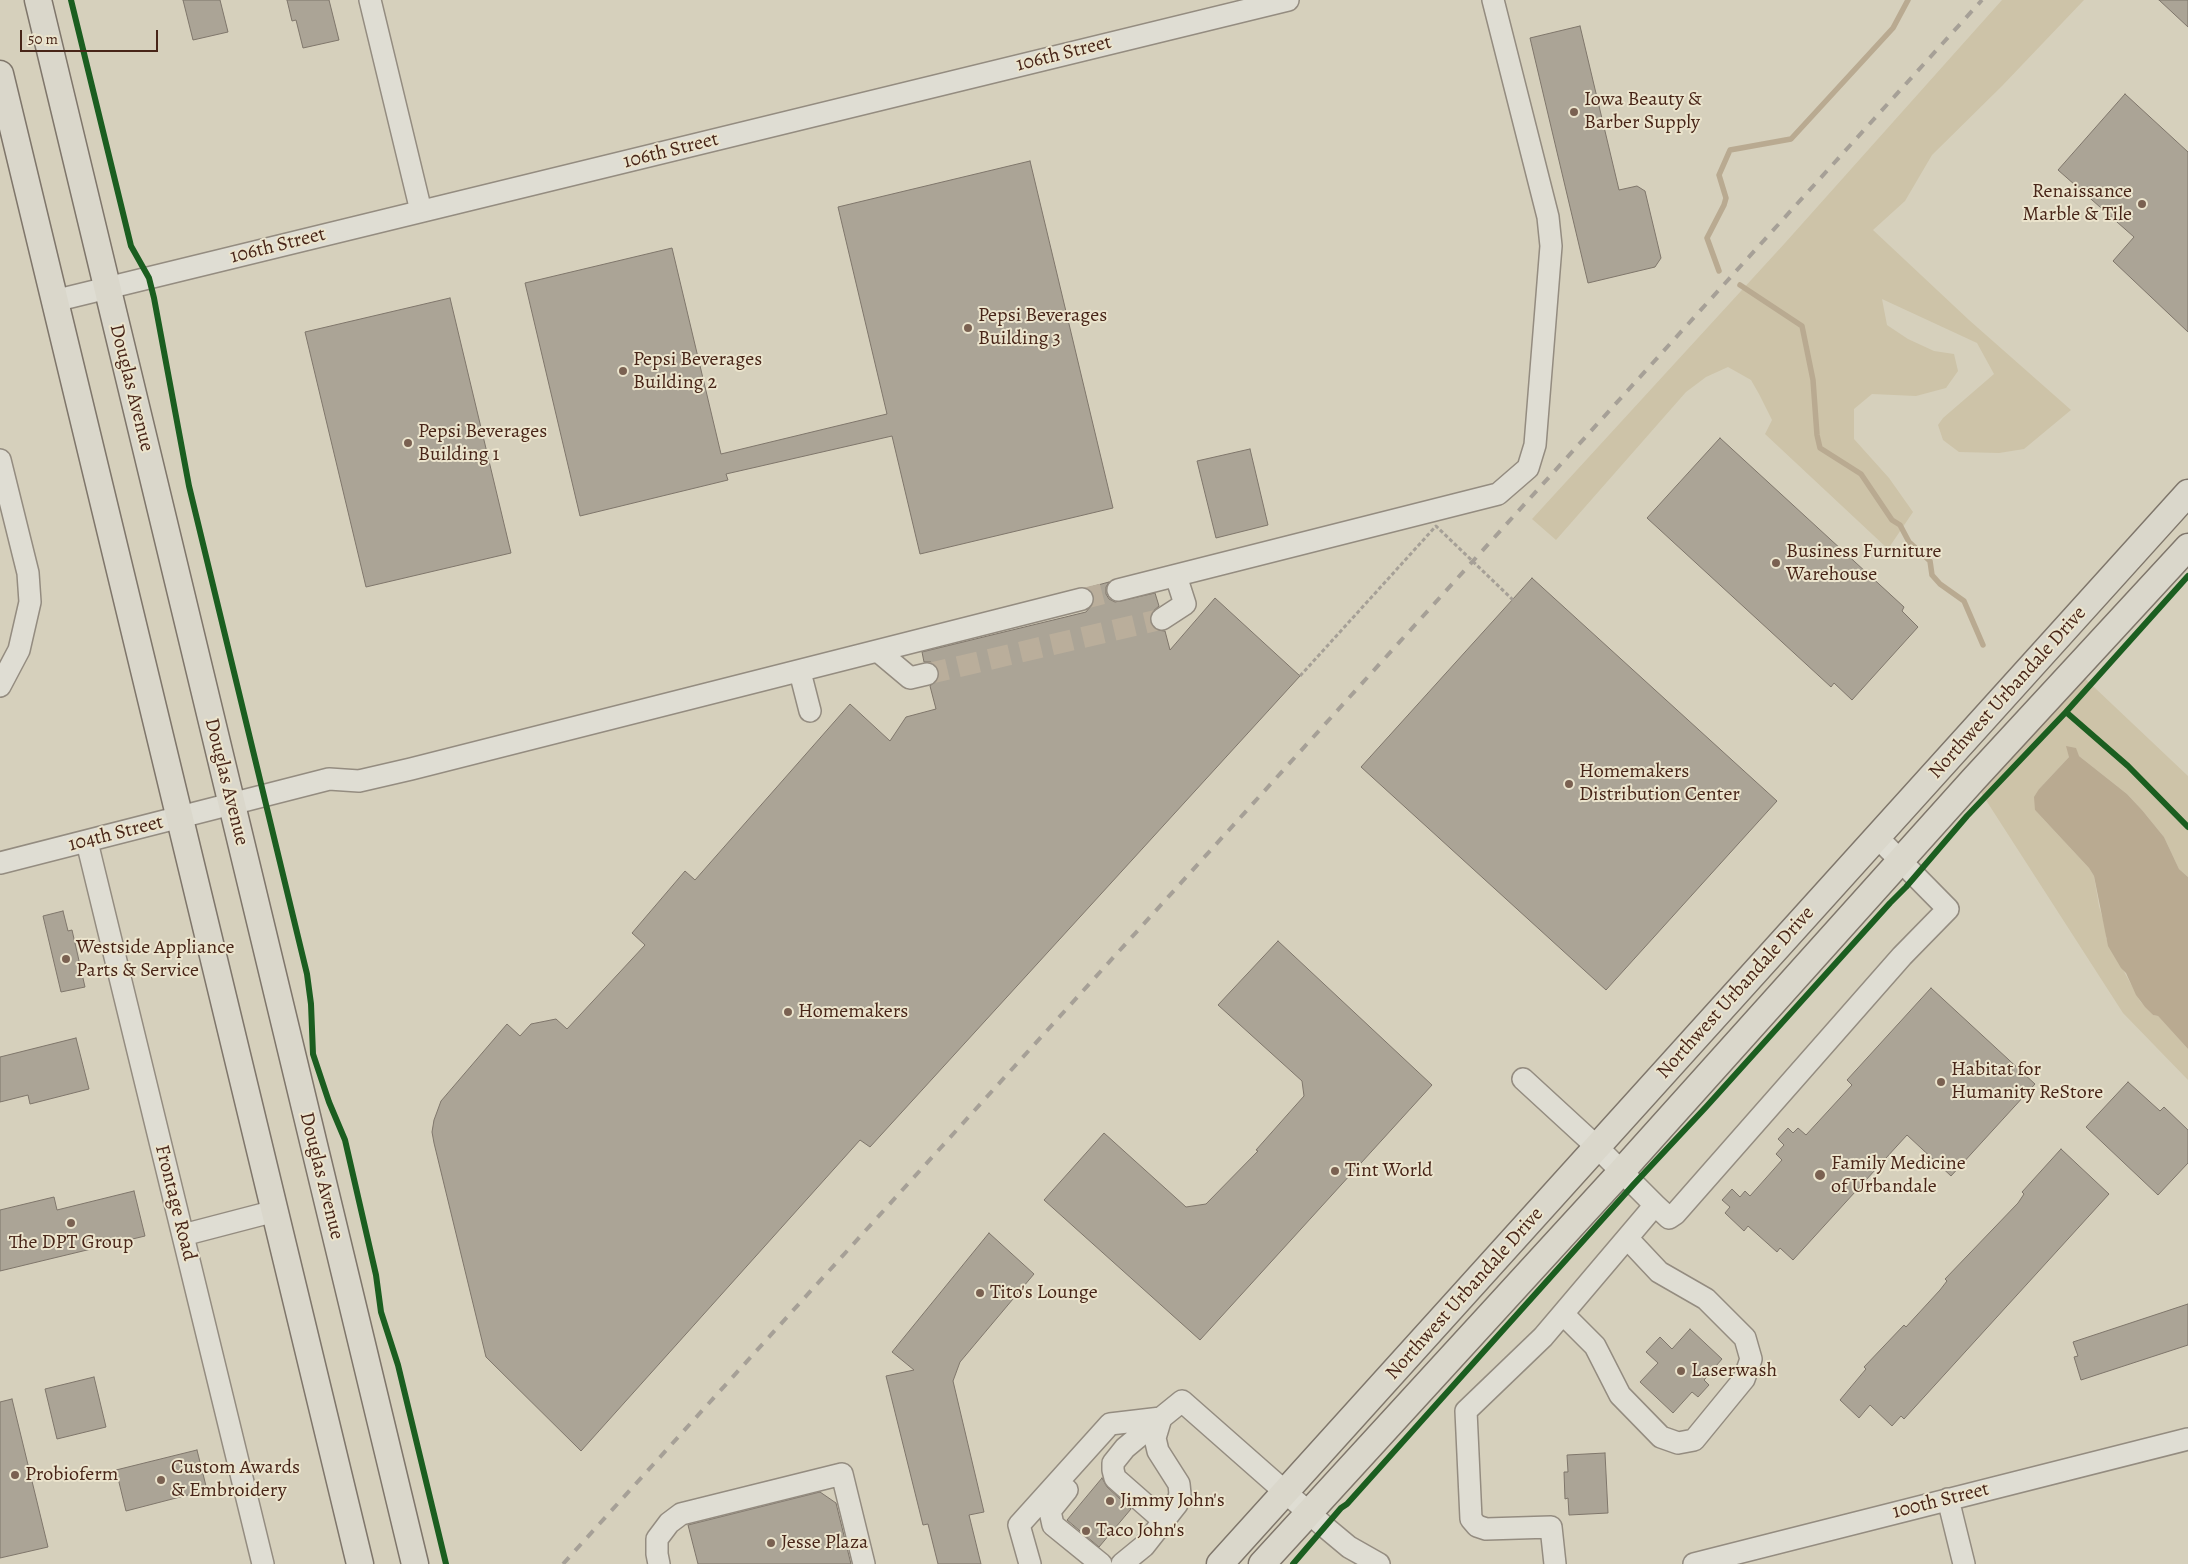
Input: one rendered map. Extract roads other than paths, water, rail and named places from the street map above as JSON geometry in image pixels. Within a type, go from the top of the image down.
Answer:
[{"type":"main road","name":"Douglas Avenue","points":[[38,0],[415,1564]]},
{"type":"main road","points":[[0,74],[360,1564]]},
{"type":"main road","name":"Northwest Urbandale Drive","points":[[1285,1493],[2188,493]]},
{"type":"main road","name":"Northwest Urbandale Drive","points":[[1309,1514],[1621,1172],[1900,860],[2188,547]]},
{"type":"main road","points":[[1220,1564],[1285,1493]]},
{"type":"main road","points":[[1262,1564],[1309,1514]]},
{"type":"street","points":[[370,0],[421,212]]},
{"type":"street","name":"106th Street","points":[[54,301],[1288,0]]},
{"type":"street","points":[[1118,590],[1498,494],[1528,468],[1535,445],[1550,246],[1548,217],[1493,0]]},
{"type":"street","points":[[0,460],[28,573],[30,602],[19,650],[0,686]]},
{"type":"street","points":[[1162,620],[1184,604],[1176,576]]},
{"type":"street","name":"104th Street","points":[[0,863],[329,779],[359,781],[394,773],[800,672],[1082,599]]},
{"type":"street","points":[[879,652],[910,678],[927,674]]},
{"type":"street","points":[[800,672],[810,711]]},
{"type":"street","points":[[1523,1079],[1597,1147],[1669,1218],[1675,1214],[1902,956],[1948,909],[1878,838]]},
{"type":"street","name":"Frontage Road","points":[[87,842],[263,1564]]},
{"type":"street","points":[[1555,1564],[1551,1527],[1486,1529],[1477,1526],[1471,1519],[1466,1410],[1543,1337],[1655,1205]]},
{"type":"street","points":[[183,1235],[275,1211]]},
{"type":"street","points":[[1563,1314],[1595,1346],[1620,1395],[1661,1437],[1678,1443],[1694,1440],[1744,1379],[1751,1359],[1745,1338],[1706,1299],[1660,1272],[1628,1239]]},
{"type":"street","points":[[1164,1521],[1115,1478],[1113,1463],[1125,1448],[1182,1401],[1309,1514],[1349,1547],[1379,1564]]},
{"type":"street","points":[[1030,1564],[1019,1525],[1110,1424],[1161,1418]]},
{"type":"street","points":[[1122,1564],[1144,1546],[1177,1504],[1180,1494],[1179,1484],[1158,1451],[1155,1438],[1161,1418]]},
{"type":"street","points":[[1101,1564],[1053,1525],[1050,1511],[1120,1423]]},
{"type":"street","name":"100th Street","points":[[1694,1564],[2188,1439]]},
{"type":"street","points":[[659,1564],[657,1539],[669,1523],[681,1514],[842,1474],[864,1564]]},
{"type":"street","points":[[1948,1499],[1964,1564]]},
{"type":"waterway","points":[[1719,271],[1707,238],[1726,198],[1719,175],[1730,150],[1791,139],[1893,28],[1908,0]]},
{"type":"waterway","points":[[1740,285],[1802,326],[1813,380],[1817,435],[1820,448],[1861,474],[1892,520],[1900,525],[1909,542],[1930,561],[1932,575],[1940,584],[1964,601],[1983,645]]},
{"type":"tunnel","points":[[1082,599],[1118,590]]},
{"type":"tunnel","points":[[927,674],[1162,619]]},
{"type":"railway","points":[[563,1564],[1982,0]]},
{"type":"place","name":"Iowa Beauty & Barber Supply","points":[[1574,112]]},
{"type":"place","name":"Renaissance Marble & Tile","points":[[2142,204]]},
{"type":"place","name":"Pepsi Beverages Building 3","points":[[968,328]]},
{"type":"place","name":"Pepsi Beverages Building 2","points":[[623,371]]},
{"type":"place","name":"Pepsi Beverages Building 1","points":[[408,443]]},
{"type":"place","name":"Business Furniture Warehouse","points":[[1776,563]]},
{"type":"place","name":"Homemakers Distribution Center","points":[[1569,784]]},
{"type":"place","name":"Westside Appliance Parts & Service","points":[[66,959]]},
{"type":"place","name":"Homemakers","points":[[788,1012]]},
{"type":"place","name":"Habitat for Humanity ReStore","points":[[1941,1082]]},
{"type":"place","name":"Tint World","points":[[1335,1171]]},
{"type":"place","name":"Family Medicine of Urbandale","points":[[1820,1175]]},
{"type":"place","name":"The DPT Group","points":[[71,1223]]},
{"type":"place","name":"Tito's Lounge","points":[[980,1293]]},
{"type":"place","name":"Laserwash","points":[[1681,1371]]},
{"type":"place","name":"Probioferm","points":[[15,1475]]},
{"type":"place","name":"Custom Awards & Embroidery","points":[[161,1480]]},
{"type":"place","name":"Jimmy John's","points":[[1110,1501]]},
{"type":"place","name":"Taco John's","points":[[1086,1531]]},
{"type":"place","name":"Jesse Plaza","points":[[771,1543]]}]
